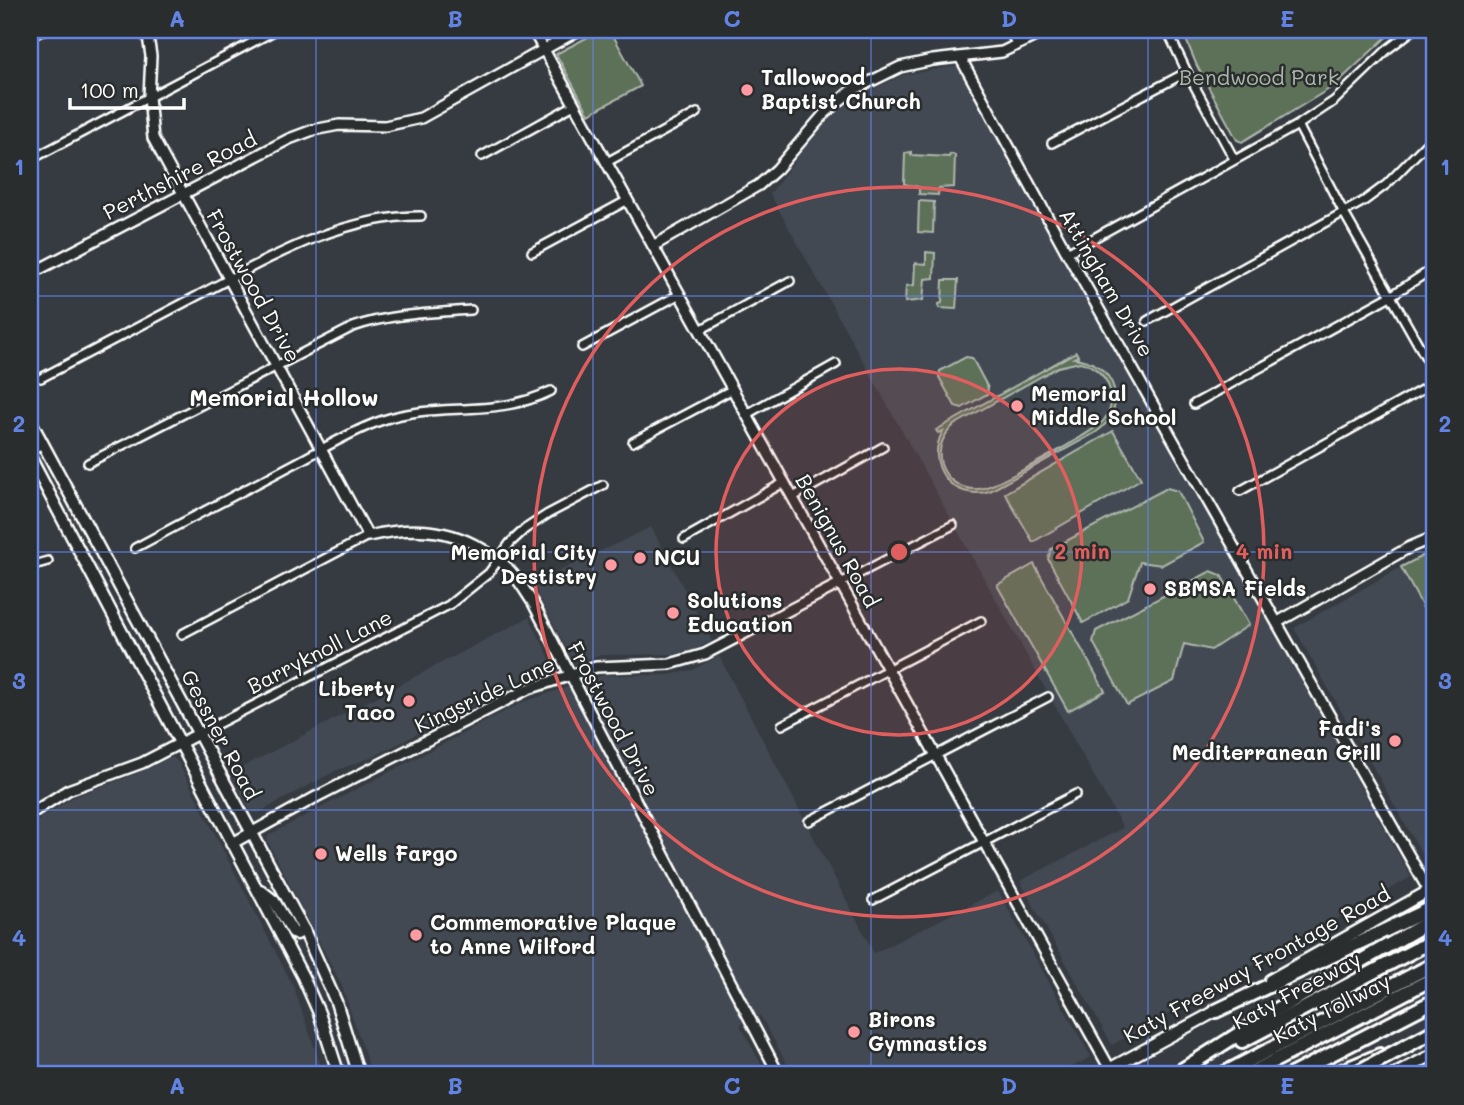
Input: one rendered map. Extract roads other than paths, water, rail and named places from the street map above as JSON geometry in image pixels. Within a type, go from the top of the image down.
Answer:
[{"type":"highway","points":[[1216,1011],[1434,906]]},
{"type":"highway","points":[[1175,1075],[1278,1009],[1434,919]]},
{"type":"highway","name":"Katy Freeway","points":[[1175,1075],[1434,940]]},
{"type":"highway","name":"Katy Tollway","points":[[1220,1075],[1434,964]]},
{"type":"highway","name":"Katy Tollway","points":[[1247,1075],[1434,978]]},
{"type":"highway","points":[[1291,1075],[1434,1001]]},
{"type":"highway","points":[[1332,1075],[1434,1031]]},
{"type":"highway","points":[[1352,1075],[1434,1031]]},
{"type":"main road","name":"Gessner Road","points":[[30,420],[304,930],[336,1002],[359,1075]]},
{"type":"main road","name":"Gessner Road","points":[[30,457],[303,977],[319,1013],[339,1075]]},
{"type":"main road","points":[[111,612],[129,603]]},
{"type":"main road","points":[[254,885],[274,901],[293,932],[297,934],[304,930]]},
{"type":"main road","name":"Katy Freeway Frontage Road","points":[[1098,1075],[1432,890]]},
{"type":"main road","points":[[1394,1075],[1434,1054]]},
{"type":"street","points":[[30,37],[44,30]]},
{"type":"street","name":"Frostwood Drive","points":[[147,30],[151,56],[149,97],[153,138],[368,536],[408,528],[428,530],[467,541],[498,559],[533,603],[779,1075]]},
{"type":"street","points":[[30,160],[276,30]]},
{"type":"street","name":"Benignus Road","points":[[533,30],[1111,1069]]},
{"type":"street","name":"Perthshire Road","points":[[30,274],[289,139],[313,130],[339,125],[385,126],[421,118],[579,30]]},
{"type":"street","points":[[1009,30],[1017,46]]},
{"type":"street","points":[[653,246],[741,197],[777,169],[825,113],[851,91],[900,67],[933,60],[1002,52],[1048,30]]},
{"type":"street","points":[[1167,30],[1234,159]]},
{"type":"street","points":[[1068,253],[1298,125],[1334,101],[1388,49],[1413,30]]},
{"type":"street","name":"Attingham Drive","points":[[960,57],[1068,253],[1432,890]]},
{"type":"street","points":[[1052,144],[1187,72]]},
{"type":"street","points":[[482,156],[574,105]]},
{"type":"street","points":[[607,162],[697,113]]},
{"type":"street","points":[[1298,125],[1344,213],[1434,372]]},
{"type":"street","points":[[1147,321],[1344,213],[1387,184],[1434,136]]},
{"type":"street","points":[[532,252],[628,200]]},
{"type":"street","points":[[41,378],[229,279],[335,229],[381,219],[421,216]]},
{"type":"street","points":[[1194,404],[1392,296],[1434,268]]},
{"type":"street","points":[[700,330],[790,281]]},
{"type":"street","points":[[582,347],[680,294]]},
{"type":"street","points":[[88,463],[352,327],[372,320],[471,310]]},
{"type":"street","points":[[747,414],[836,364]]},
{"type":"street","points":[[1240,491],[1434,383]]},
{"type":"street","points":[[633,442],[733,389]]},
{"type":"street","points":[[135,548],[322,449],[384,420],[405,415],[480,410],[509,405],[551,391]]},
{"type":"street","points":[[30,450],[43,444]]},
{"type":"street","points":[[793,497],[883,447]]},
{"type":"street","points":[[684,539],[785,482]]},
{"type":"street","name":"Barryknoll Lane","points":[[30,814],[63,792],[142,763],[449,605],[489,573],[510,543],[525,529],[603,485]]},
{"type":"street","name":"Kingsride Lane","points":[[231,844],[510,698],[570,674],[596,667],[647,666],[686,661],[713,650],[953,525]]},
{"type":"street","points":[[182,634],[368,536]]},
{"type":"street","points":[[1278,622],[1408,548],[1434,537]]},
{"type":"street","points":[[30,566],[48,561]]},
{"type":"street","points":[[782,725],[981,621]]},
{"type":"street","points":[[809,821],[1048,697]]},
{"type":"street","points":[[873,901],[1076,794]]},
{"type":"place","name":"Tallowood Baptist Church","points":[[747,90]]},
{"type":"place","name":"Memorial Middle School","points":[[1017,406]]},
{"type":"place","name":"NCU","points":[[640,558]]},
{"type":"place","name":"Memorial City Destistry","points":[[611,565]]},
{"type":"place","name":"SBMSA Fields","points":[[1150,589]]},
{"type":"place","name":"Solutions Education","points":[[673,613]]},
{"type":"place","name":"Liberty Taco","points":[[409,701]]},
{"type":"place","name":"Fadi's Mediterranean Grill","points":[[1395,741]]},
{"type":"place","name":"Wells Fargo","points":[[321,854]]},
{"type":"place","name":"Commemorative Plaque to Anne Wilford","points":[[416,935]]},
{"type":"place","name":"Birons Gymnastics","points":[[854,1032]]},
{"type":"district","name":"Memorial Hollow","points":[[284,398]]},
{"type":"park label","name":"Bendwood Park","points":[[1259,78]]}]
